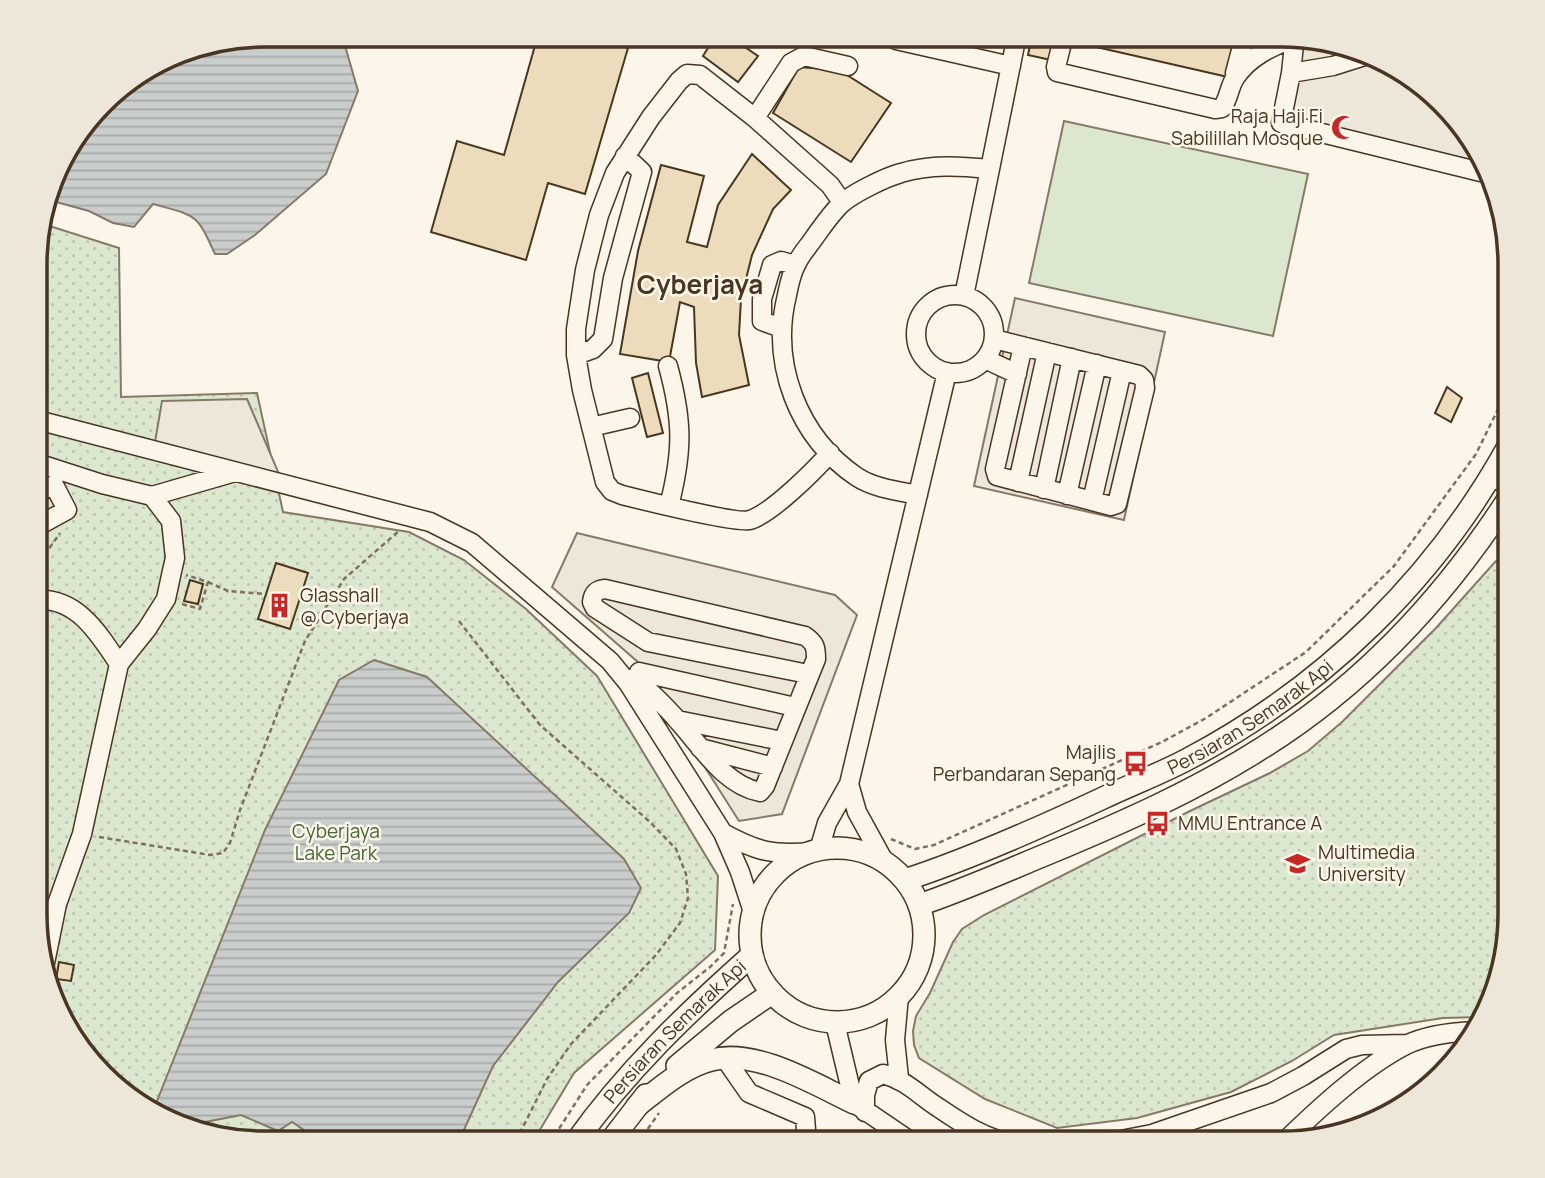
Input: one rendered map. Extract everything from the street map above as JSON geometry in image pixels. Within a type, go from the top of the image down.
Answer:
[{"type":"main road","name":"Persiaran Semarak Api","points":[[905,880],[953,864],[1189,759],[1262,715],[1337,659],[1393,605],[1437,554],[1478,498],[1498,483]]},
{"type":"main road","name":"Persiaran Semarak Api","points":[[919,905],[954,894],[1132,818],[1207,780],[1283,734],[1353,681],[1385,652],[1443,589],[1498,517]]},
{"type":"main road","name":"Persiaran Semarak Api","points":[[853,849],[886,863],[905,880],[919,905],[924,929],[922,953],[914,976],[900,996],[881,1010],[859,1020],[835,1023],[812,1019],[790,1009],[772,993],[760,975],[752,955],[750,933],[753,912],[762,892],[775,874],[792,861],[815,851],[853,849]]},
{"type":"main road","name":"Persiaran Semarak Api","points":[[585,1130],[633,1068],[685,1014],[752,955]]},
{"type":"main road","name":"Persiaran Semarak Api","points":[[619,1130],[654,1085],[731,1021],[772,993]]},
{"type":"main road","points":[[637,1106],[691,1068],[724,1057],[775,1066],[860,1108]]},
{"type":"street","points":[[929,48],[1011,66]]},
{"type":"street","points":[[964,296],[1015,48]]},
{"type":"street","points":[[1061,48],[1056,68],[1057,72],[1062,74],[1215,109],[1222,108],[1227,101],[1242,48]]},
{"type":"street","points":[[1234,80],[1248,61],[1270,48]]},
{"type":"street","points":[[1294,48],[1281,123],[1476,171]]},
{"type":"street","points":[[755,118],[791,63],[804,56],[848,66]]},
{"type":"street","points":[[1291,73],[1353,60]]},
{"type":"street","points":[[830,453],[772,506],[751,520],[731,519],[612,491],[605,482],[582,390],[576,355],[576,329],[585,270],[599,215],[615,173],[651,117],[687,74],[700,75],[755,118],[830,186],[842,202]]},
{"type":"street","points":[[576,355],[593,349],[603,339],[613,278],[642,172],[625,156]]},
{"type":"street","points":[[918,495],[873,485],[858,478],[830,453],[806,422],[792,396],[784,371],[784,307],[795,265],[842,202],[897,173],[926,167],[990,169]]},
{"type":"street","points":[[951,295],[964,296],[981,304],[987,312],[994,339],[985,359],[968,371],[947,372],[934,367],[924,358],[916,332],[926,307],[937,299],[951,295]]},
{"type":"street","points":[[994,339],[1023,346],[1047,352],[1122,370],[1139,375],[1144,380],[1117,504],[1111,506],[996,475],[995,469],[1023,346]]},
{"type":"street","points":[[1018,482],[1047,352]]},
{"type":"street","points":[[1044,489],[1072,358]]},
{"type":"street","points":[[985,359],[1017,374]]},
{"type":"street","points":[[1067,495],[1097,364]]},
{"type":"street","points":[[668,366],[678,411],[681,441],[669,506]]},
{"type":"street","points":[[1092,501],[1122,370]]},
{"type":"street","points":[[723,833],[750,848],[781,855],[815,851],[849,784],[947,372]]},
{"type":"street","points":[[591,427],[630,418]]},
{"type":"street","points":[[47,423],[422,519],[472,543],[610,661],[634,677],[726,774],[751,791],[760,792],[773,767],[816,659],[816,647],[812,641],[805,636],[605,589],[597,590],[593,595],[592,602],[596,608],[648,642],[808,674]]},
{"type":"street","points":[[47,466],[152,496],[236,472]]},
{"type":"street","points":[[47,518],[77,488],[102,484]]},
{"type":"street","points":[[47,488],[54,485],[63,505]]},
{"type":"street","points":[[49,941],[57,904],[82,834],[120,664],[166,599],[175,558],[171,521],[152,496]]},
{"type":"street","points":[[1478,498],[1498,501]]},
{"type":"street","points":[[48,599],[70,608],[92,624],[120,664]]},
{"type":"street","points":[[634,677],[649,658],[651,649],[648,642]]},
{"type":"street","points":[[634,677],[795,707]]},
{"type":"street","points":[[634,677],[723,833],[753,912]]},
{"type":"street","points":[[677,720],[782,741]]},
{"type":"street","points":[[700,748],[773,767]]},
{"type":"street","points":[[849,784],[857,812],[886,863]]},
{"type":"street","points":[[899,1078],[895,1040],[900,996]]},
{"type":"street","points":[[835,1023],[860,1108],[894,1131]]},
{"type":"street","points":[[1161,1131],[1271,1093],[1346,1049],[1362,1045],[1407,1044],[1450,1032],[1462,1032]]},
{"type":"street","points":[[1296,1130],[1355,1079],[1407,1044]]},
{"type":"street","points":[[724,1057],[749,1093],[805,1117],[806,1131]]},
{"type":"street","points":[[1332,1058],[1348,1065],[1354,1072],[1355,1079]]},
{"type":"street","points":[[860,1108],[869,1081],[883,1074],[899,1078],[940,1109],[981,1131]]},
{"type":"path","points":[[887,835],[894,841],[915,849],[934,845],[1162,742],[1206,718],[1306,652],[1394,566],[1476,454],[1498,410]]},
{"type":"path","points":[[47,551],[57,540],[65,523],[63,505]]},
{"type":"path","points":[[82,834],[210,855],[223,853],[230,843],[240,810],[305,641],[344,579],[422,519]]},
{"type":"path","points":[[172,571],[228,591],[265,594]]},
{"type":"path","points":[[166,599],[200,609],[208,582]]},
{"type":"path","points":[[459,621],[540,725],[650,822],[676,849],[686,874],[688,898],[680,923],[656,955],[571,1044],[548,1079],[522,1130]]},
{"type":"path","points":[[558,1130],[587,1085],[677,993],[724,953],[733,903]]},
{"type":"green space","points":[[1064,121],[1308,174],[1273,336],[1029,283]]},
{"type":"green space","name":"Cyberjaya Lake Park","points":[[51,226],[119,248],[121,397],[257,393],[283,512],[409,532],[464,560],[526,609],[597,676],[718,876],[715,950],[574,1073],[540,1130],[236,1129],[181,1114],[156,1102],[121,1077],[84,1034],[59,984],[51,956],[48,928],[47,264]]},
{"type":"green space","name":"Multimedia University","points":[[1498,560],[1497,928],[1490,970],[1471,1017],[1443,1018],[1334,1035],[1292,1061],[1231,1092],[1137,1118],[1057,1128],[985,1099],[919,1058],[913,1031],[916,1016],[962,929],[984,915],[1270,773],[1308,751],[1342,722],[1436,628]]},
{"type":"shaded area","points":[[264,47],[345,47],[358,91],[326,174],[255,235],[227,254],[215,254],[198,223],[178,211],[153,204],[134,227],[113,223],[89,211],[57,202],[76,156],[101,121],[121,101],[156,76],[194,59],[222,51]]},
{"type":"shaded area","points":[[1293,48],[1323,51],[1377,70],[1424,101],[1453,132],[1478,175],[1275,128]]},
{"type":"shaded area","points":[[1015,298],[1165,332],[1124,520],[974,486]]},
{"type":"shaded area","points":[[247,399],[279,474],[155,442],[162,401]]},
{"type":"shaded area","points":[[577,533],[835,595],[857,615],[782,814],[739,821],[639,663],[552,587]]},
{"type":"shaded area","points":[[374,660],[427,677],[624,859],[641,888],[629,913],[558,982],[493,1066],[464,1130],[304,1130],[292,1122],[276,1130],[241,1115],[205,1122],[156,1102],[265,830],[339,680]]},
{"type":"building","points":[[535,47],[628,48],[585,194],[548,183],[526,260],[431,232],[457,141],[504,155]]},
{"type":"building","points":[[708,47],[745,47],[758,56],[738,82],[703,56]]},
{"type":"building","points":[[1029,48],[1053,48],[1051,60],[1028,55]]},
{"type":"building","points":[[1100,48],[1234,48],[1228,77]]},
{"type":"building","points":[[799,67],[839,70],[891,103],[851,162],[773,113]]},
{"type":"building","points":[[752,154],[791,190],[773,209],[752,255],[741,299],[739,335],[749,385],[702,397],[696,363],[694,307],[680,302],[669,362],[620,354],[638,251],[661,165],[704,176],[687,242],[707,247],[718,205]]},
{"type":"building","points":[[648,373],[663,433],[647,437],[632,378]]},
{"type":"building","points":[[1447,387],[1462,398],[1451,422],[1435,413]]},
{"type":"building","name":"Glasshall @ Cyberjaya","points":[[276,563],[308,573],[290,629],[258,619]]},
{"type":"building","points":[[190,580],[203,584],[198,604],[184,601]]},
{"type":"building","points":[[59,962],[74,965],[71,981],[58,979]]},
{"type":"place","name":"Raja Haji Fi Sabilillah Mosque","points":[[1343,127]]},
{"type":"place","name":"Glasshall @ Cyberjaya","points":[[280,606]]},
{"type":"place","name":"Majlis Perbandaran Sepang","points":[[1136,763]]},
{"type":"place","name":"MMU Entrance A","points":[[1158,823]]},
{"type":"place","name":"Multimedia University","points":[[1298,863]]},
{"type":"district","name":"Cyberjaya","points":[[700,284]]}]
